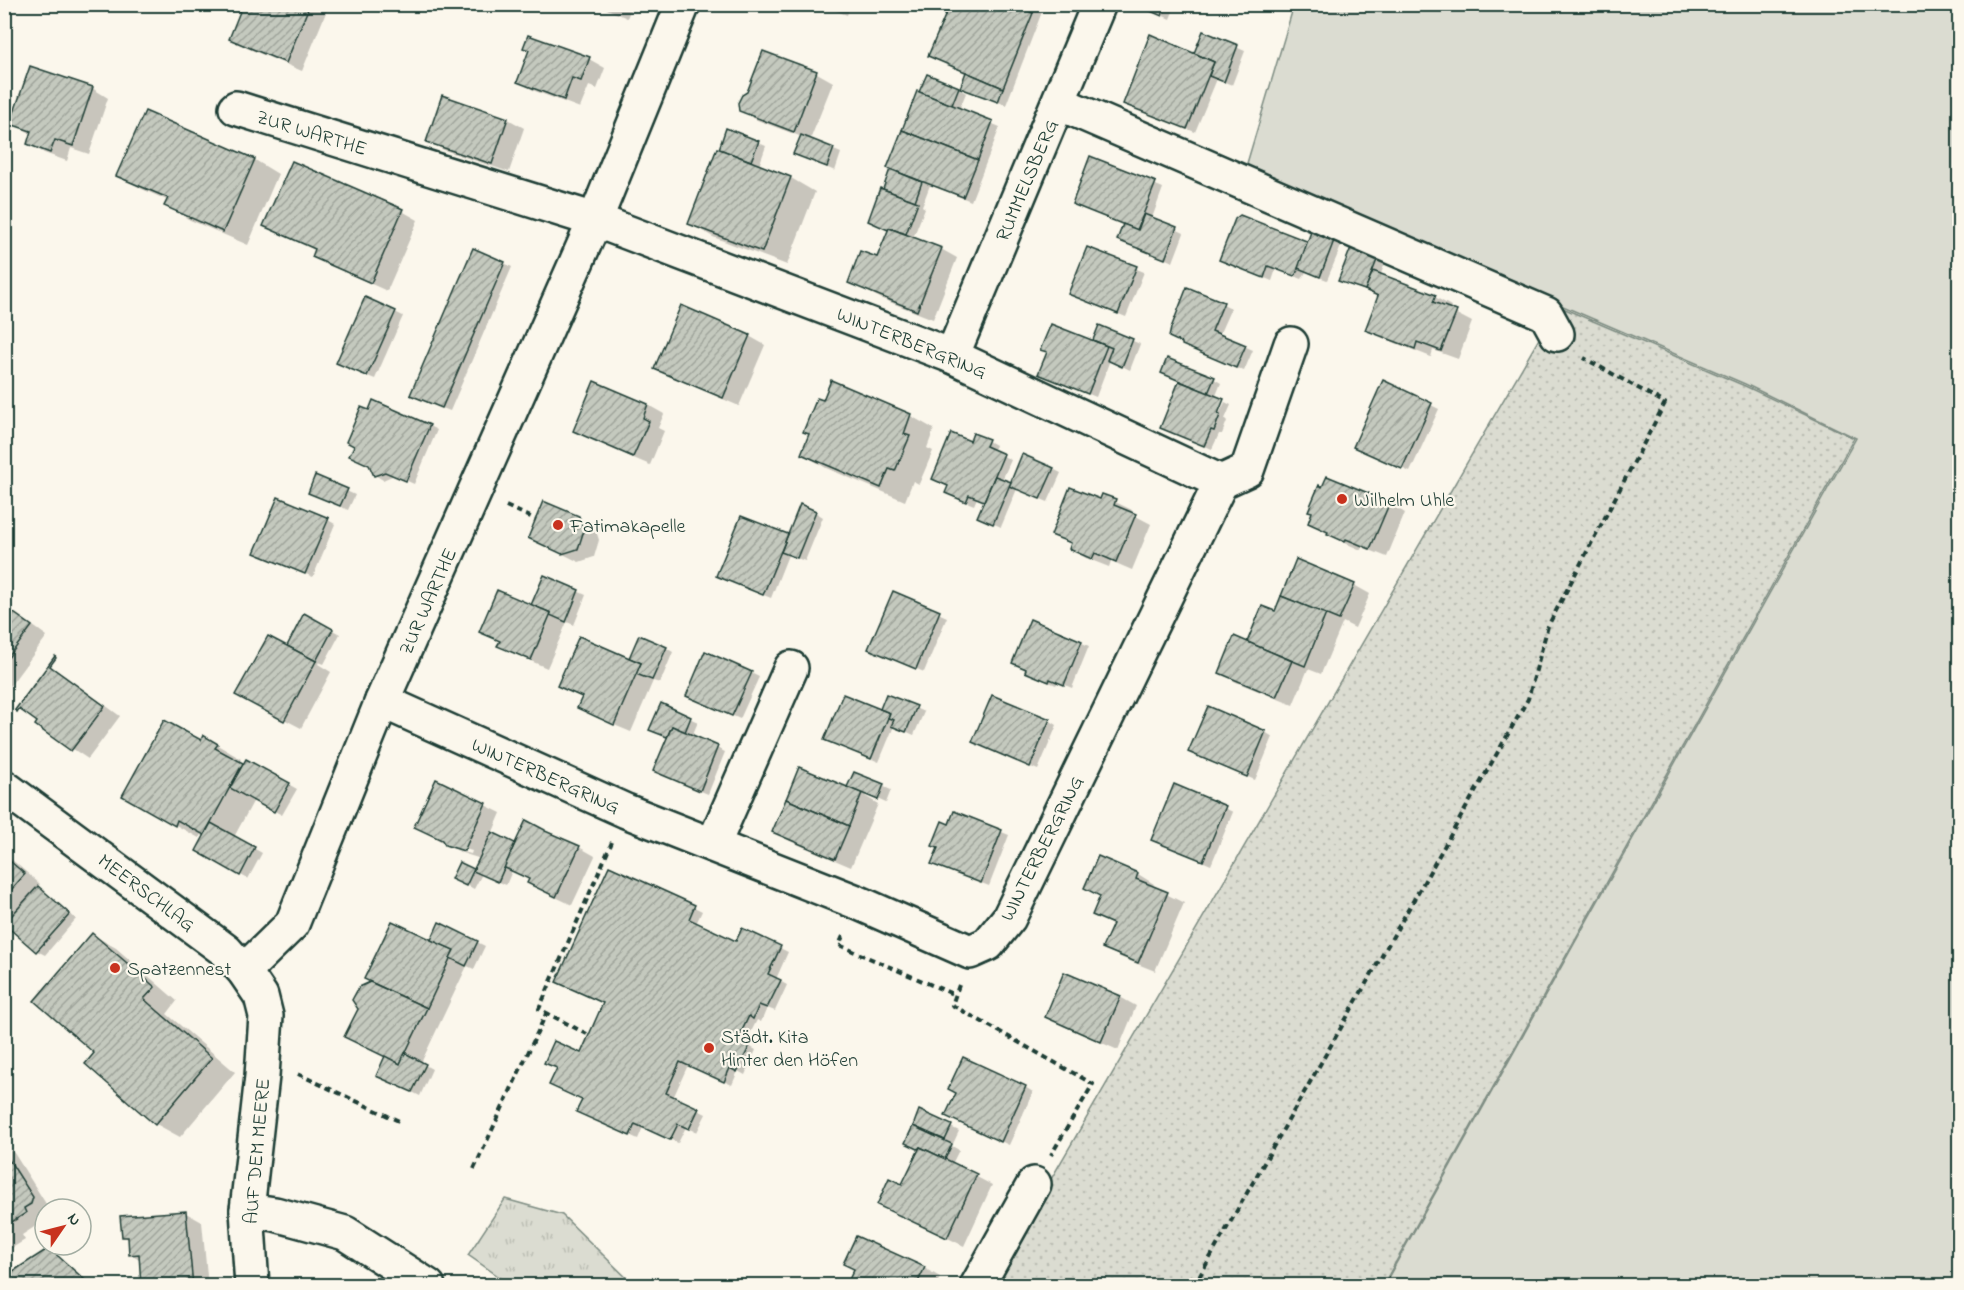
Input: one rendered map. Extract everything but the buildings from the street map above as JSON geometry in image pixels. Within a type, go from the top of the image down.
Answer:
[{"type":"street","name":"ZUR WARTHE","points":[[244,971],[292,924],[382,701],[595,220],[682,4]]},
{"type":"street","name":"RUMMELSBERG","points":[[952,356],[1099,4]]},
{"type":"street","points":[[1059,103],[1546,314],[1557,334]]},
{"type":"street","name":"ZUR WARTHE","points":[[236,108],[595,220]]},
{"type":"street","name":"WINTERBERGRING","points":[[382,701],[626,811],[859,903],[970,952],[988,944],[1009,918],[1221,482],[952,356],[595,220]]},
{"type":"street","points":[[1221,482],[1247,470],[1291,344]]},
{"type":"street","points":[[712,845],[791,668]]},
{"type":"street","name":"MEERSCHLAG","points":[[4,786],[226,951],[244,971],[261,996],[266,1016]]},
{"type":"street","name":"AUF DEM MEERE","points":[[252,1286],[247,1209],[262,1076],[266,1016]]},
{"type":"street","points":[[977,1286],[1034,1184]]},
{"type":"street","points":[[247,1209],[275,1214],[345,1233],[428,1286]]},
{"type":"path","points":[[1194,1286],[1527,699],[1548,626],[1665,403],[1588,362],[1557,334]]},
{"type":"path","points":[[587,1034],[539,1009],[626,811]]},
{"type":"path","points":[[859,903],[839,945],[956,995]]},
{"type":"path","points":[[970,952],[952,1005],[1093,1084],[1034,1184]]},
{"type":"path","points":[[474,1169],[546,1014]]},
{"type":"path","points":[[262,1076],[300,1074],[401,1122]]},
{"type":"green space","points":[[1294,5],[1959,5],[1959,1285],[1384,1285],[1856,438],[1745,384],[1245,170]]},
{"type":"green space","points":[[1558,306],[1745,386],[1854,438],[1383,1285],[989,1286]]},
{"type":"green space","points":[[505,1199],[562,1215],[634,1285],[511,1285],[468,1255]]},
{"type":"place","name":"Wilhelm Uhle","points":[[1342,499]]},
{"type":"place","name":"Fatimakapelle","points":[[558,525]]},
{"type":"place","name":"Spatzennest","points":[[115,968]]},
{"type":"place","name":"Städt. Kita Hinter den Höfen","points":[[709,1048]]}]
